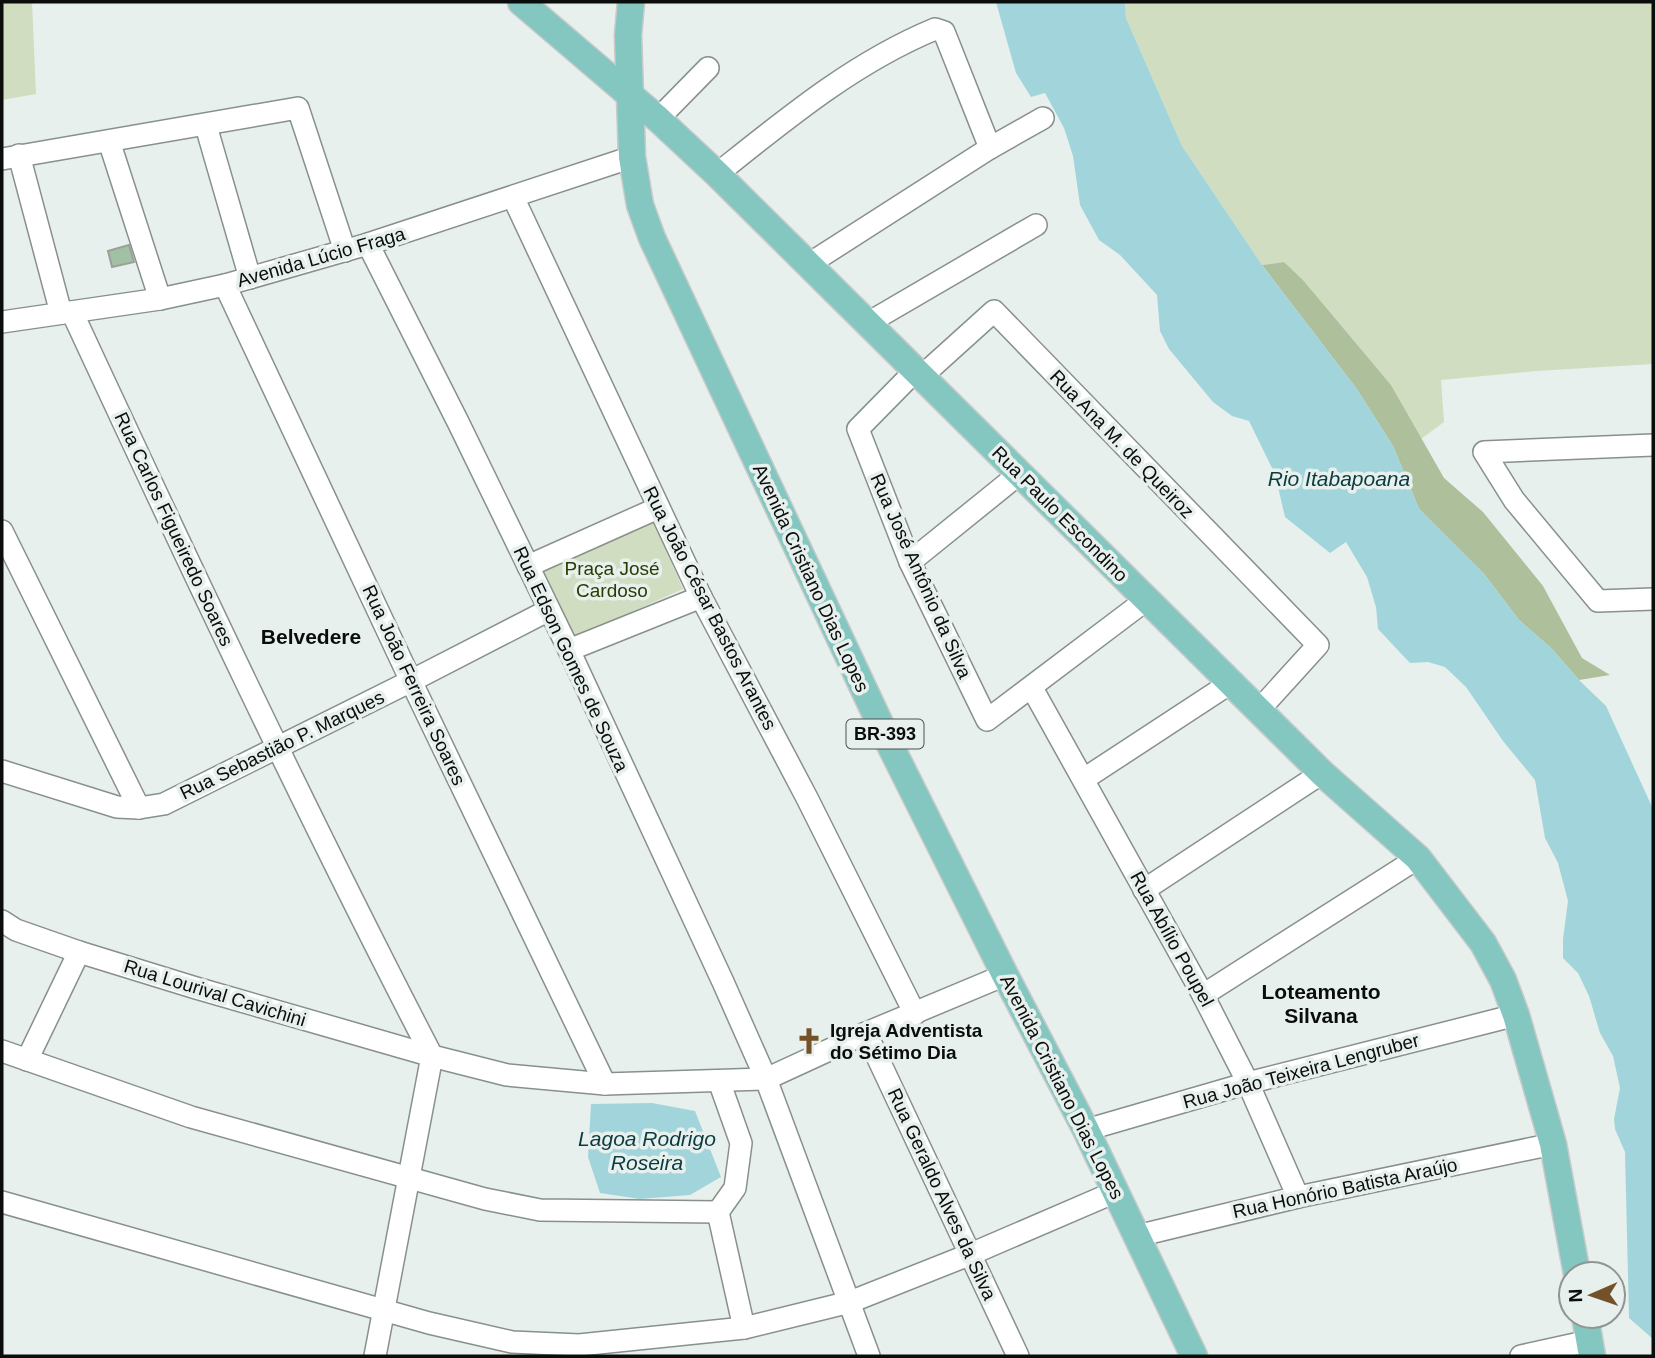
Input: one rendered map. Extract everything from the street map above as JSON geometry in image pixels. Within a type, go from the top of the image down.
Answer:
[{"type":"main road","name":"Rua Paulo Escondino","points":[[521,2],[659,120],[717,174],[1322,773],[1418,858],[1483,943],[1503,980],[1516,1015],[1553,1144],[1574,1260]]},
{"type":"main road","name":"Avenida Cristiano Dias Lopes","points":[[631,2],[628,93],[632,157],[640,205],[666,273],[891,747],[1086,1130],[1194,1356]]},
{"type":"street","points":[[717,174],[840,79],[886,51],[935,29],[944,32],[990,148]]},
{"type":"street","points":[[659,120],[708,68]]},
{"type":"street","points":[[11,157],[206,126],[298,108],[345,251]]},
{"type":"street","points":[[809,264],[990,148],[1043,118]]},
{"type":"street","points":[[206,126],[250,278]]},
{"type":"street","points":[[109,141],[160,299]]},
{"type":"street","name":"Rua Carlos Figueiredo Soares","points":[[11,157],[66,313],[347,892],[432,1056]]},
{"type":"street","name":"Avenida Lúcio Fraga","points":[[2,322],[160,299],[225,285],[368,244],[632,157]]},
{"type":"street","name":"Rua João César Bastos Arantes","points":[[513,197],[701,597],[807,798],[915,1014]]},
{"type":"street","points":[[868,323],[1036,225]]},
{"type":"street","name":"Rua Edson Gomes de Souza","points":[[368,244],[569,650],[766,1079],[869,1356]]},
{"type":"street","name":"Rua João Ferreira Soares","points":[[225,285],[411,681],[605,1084]]},
{"type":"street","name":"Rua Ana M. de Queiroz","points":[[919,373],[994,311],[1318,645],[1260,709]]},
{"type":"street","name":"Rua José Antônio da Silva","points":[[919,373],[858,429],[910,562],[987,720],[1032,688]]},
{"type":"street","points":[[1653,445],[1484,452],[1514,500],[1598,601],[1653,599]]},
{"type":"street","points":[[910,562],[1019,474]]},
{"type":"street","points":[[528,566],[658,508]]},
{"type":"street","points":[[2,531],[139,808]]},
{"type":"street","points":[[569,650],[701,597]]},
{"type":"street","points":[[1032,688],[1146,600]]},
{"type":"street","name":"Rua Sebastião P. Marques","points":[[2,771],[117,807],[139,808],[164,804],[549,610]]},
{"type":"street","points":[[1084,779],[1232,682]]},
{"type":"street","name":"Rua Abílio Poupel","points":[[1032,688],[1203,995],[1248,1083],[1298,1197]]},
{"type":"street","points":[[1144,890],[1322,773]]},
{"type":"street","points":[[1203,995],[1418,858]]},
{"type":"street","name":"Rua Lourival Cavichini","points":[[2,920],[16,930],[196,988],[507,1075],[605,1084],[766,1079]]},
{"type":"street","points":[[27,1060],[79,952]]},
{"type":"street","points":[[766,1079],[866,1033],[1005,975]]},
{"type":"street","name":"Rua João Teixeira Lengruber","points":[[1086,1130],[1248,1083],[1516,1015]]},
{"type":"street","name":"Rua Geraldo Alves da Silva","points":[[866,1033],[1018,1356]]},
{"type":"street","points":[[2,1051],[191,1117],[485,1199],[540,1210],[718,1212]]},
{"type":"street","points":[[375,1356],[432,1056]]},
{"type":"street","points":[[719,1081],[741,1143],[735,1188],[718,1212],[744,1328]]},
{"type":"street","name":"Rua Honório Batista Araújo","points":[[1138,1236],[1298,1197],[1553,1144]]},
{"type":"street","points":[[2,1202],[384,1310],[512,1342],[579,1345],[744,1328],[850,1302],[1115,1192]]},
{"type":"street","points":[[1521,1356],[1589,1338]]},
{"type":"green space","points":[[2,2],[32,2],[36,94],[2,100]]},
{"type":"green space","points":[[1125,2],[1653,2],[1653,364],[1441,380],[1444,422],[1421,439],[1391,385],[1303,280],[1284,262],[1262,265],[1182,146],[1126,18]]},
{"type":"green space","points":[[1284,262],[1303,280],[1391,385],[1444,478],[1483,512],[1543,586],[1582,658],[1610,675],[1579,680],[1551,648],[1519,620],[1484,574],[1419,509],[1393,446],[1356,388],[1262,265]]},
{"type":"green space","name":"Praça José Cardoso","points":[[652,518],[683,589],[571,639],[540,569]]},
{"type":"water","name":"Rio Itabapoana","points":[[996,2],[1125,2],[1126,18],[1182,146],[1262,265],[1356,388],[1393,446],[1419,509],[1484,574],[1519,620],[1551,648],[1606,706],[1653,809],[1653,1339],[1629,1318],[1625,1152],[1615,1129],[1614,1119],[1620,1088],[1613,1056],[1600,1033],[1589,996],[1578,973],[1563,958],[1568,901],[1558,863],[1545,838],[1535,780],[1503,741],[1466,687],[1445,667],[1428,662],[1410,663],[1378,629],[1376,607],[1367,577],[1346,542],[1330,553],[1285,517],[1275,474],[1249,421],[1232,416],[1213,402],[1169,349],[1160,331],[1157,295],[1120,255],[1099,240],[1080,205],[1073,156],[1064,128],[1045,93],[1031,97],[1016,73]]},
{"type":"water","name":"Lagoa Rodrigo Roseira","points":[[652,1103],[695,1111],[721,1177],[690,1195],[640,1199],[600,1193],[588,1157],[591,1104]]},
{"type":"building","points":[[129,245],[134,262],[112,267],[108,251]]},
{"type":"place","name":"Igreja Adventista do Sétimo Dia","points":[[809,1041]]},
{"type":"district","name":"Belvedere","points":[[311,636]]},
{"type":"district","name":"Loteamento Silvana","points":[[1321,1003]]}]
